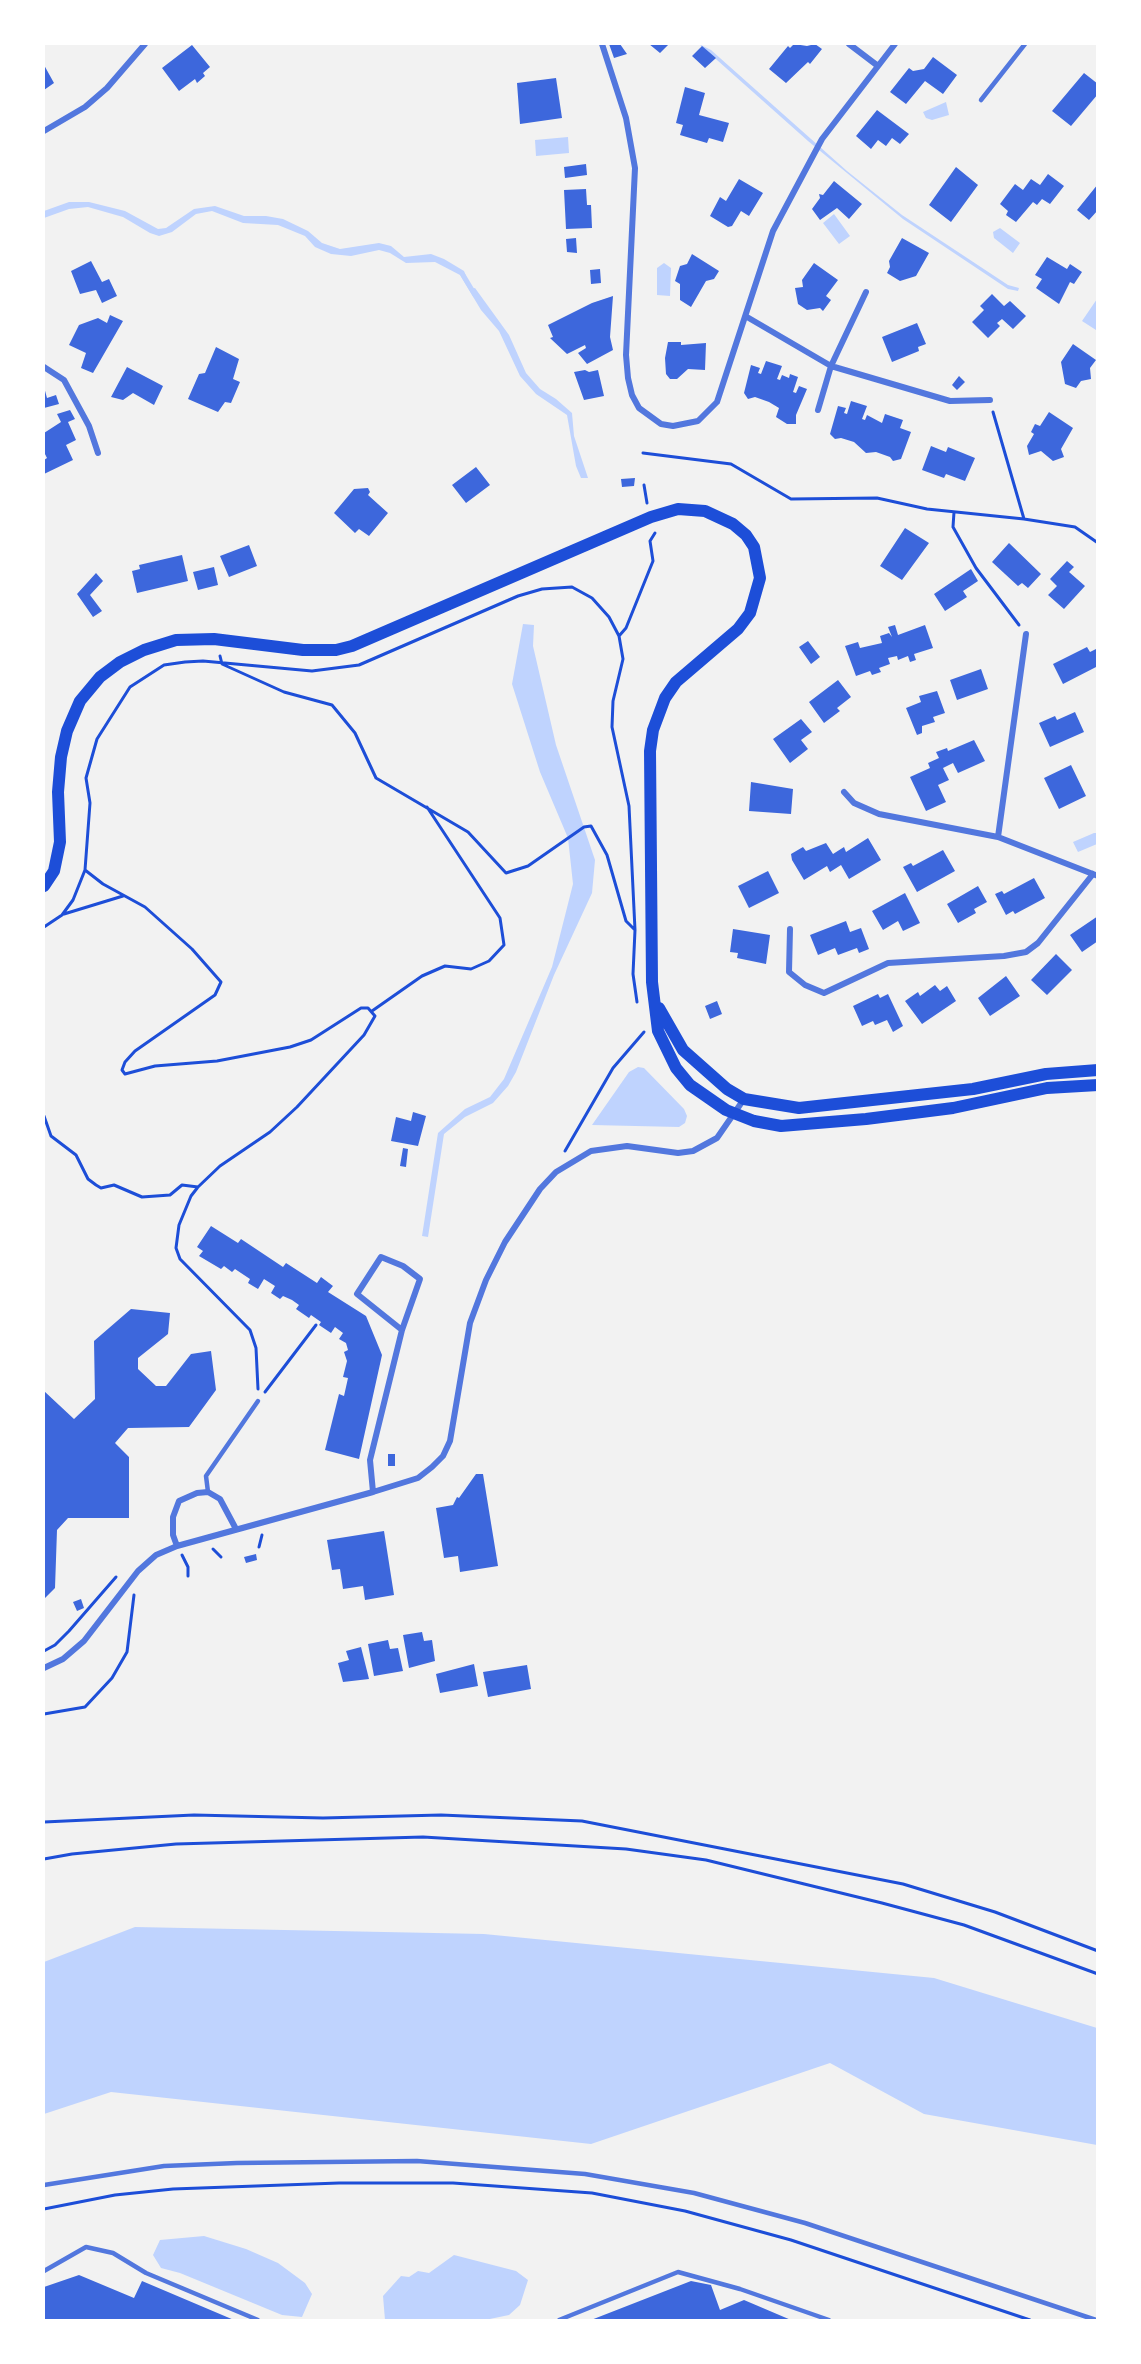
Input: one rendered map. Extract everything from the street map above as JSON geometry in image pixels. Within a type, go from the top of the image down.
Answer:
[{"type":"main road","points":[[44,886],[54,871],[60,842],[58,792],[61,757],[80,701],[100,677],[120,662],[144,650],[176,640],[214,639],[303,650],[336,650],[352,646],[651,517],[678,509],[705,510],[733,524],[754,547],[760,578],[757,597],[750,613],[738,629],[676,682],[665,698],[653,730],[650,751],[652,950],[655,999],[658,1031],[676,1068],[690,1085],[735,1114],[754,1121],[781,1126],[953,1108],[1047,1088],[1098,1085]]},
{"type":"main road","points":[[655,999],[683,1050],[706,1073],[744,1098],[799,1108],[828,1107],[973,1089],[1046,1074],[1098,1070]]},
{"type":"street","points":[[44,131],[78,112],[100,94],[145,44]]},
{"type":"street","points":[[602,44],[626,118],[635,168],[626,355],[632,395],[639,408],[661,424],[673,426],[698,421],[709,413],[724,388],[773,231],[811,158],[895,44]]},
{"type":"street","points":[[849,44],[878,66]]},
{"type":"street","points":[[818,410],[831,366],[866,292]]},
{"type":"street","points":[[747,317],[831,366],[950,401],[990,400]]},
{"type":"street","points":[[44,367],[64,380],[89,426],[98,453]]},
{"type":"street","points":[[998,837],[1026,634]]},
{"type":"street","points":[[790,929],[789,972],[805,985],[824,993],[888,963],[1004,956],[1026,952],[1038,943],[1095,875],[998,837],[879,814],[854,803],[844,792]]},
{"type":"street","points":[[44,1668],[63,1659],[84,1641],[128,1583],[156,1554],[177,1545],[418,1478],[443,1455],[450,1441],[470,1323],[486,1280],[522,1214],[556,1172],[591,1152],[609,1147],[637,1146],[678,1153],[693,1151],[717,1137],[744,1098]]},
{"type":"street","points":[[373,1492],[370,1460],[402,1330],[420,1279],[403,1266],[381,1257],[357,1294],[402,1330]]},
{"type":"street","points":[[177,1545],[173,1535],[173,1517],[179,1502],[197,1493],[207,1492],[220,1499],[236,1529]]},
{"type":"lane","points":[[981,100],[1025,44]]},
{"type":"lane","points":[[207,1492],[206,1476],[258,1401]]},
{"type":"lane","points":[[44,2185],[154,2168],[237,2163],[417,2162],[585,2174],[694,2193],[805,2223],[1096,2320]]},
{"type":"lane","points":[[44,2271],[86,2247],[113,2253],[147,2273],[258,2320]]},
{"type":"lane","points":[[560,2320],[678,2272],[740,2289],[829,2320]]},
{"type":"path","points":[[990,400],[1024,519]]},
{"type":"path","points":[[643,453],[731,464],[791,499],[877,498],[954,512],[1024,519],[1075,527],[1098,543]]},
{"type":"path","points":[[644,485],[646,502]]},
{"type":"path","points":[[954,512],[953,527],[976,568],[1026,634]]},
{"type":"path","points":[[619,636],[626,628],[653,561],[651,541],[655,532]]},
{"type":"path","points":[[62,915],[73,900],[85,870],[90,803],[86,778],[97,739],[130,687],[164,666],[203,661],[312,671],[359,665],[518,596],[542,590],[572,587],[592,598],[609,617],[619,636],[623,659],[613,701],[612,727],[629,806],[635,930],[633,974],[639,1011]]},
{"type":"path","points":[[214,639],[222,664],[284,692],[332,705],[356,733],[376,778],[468,832],[506,873],[528,866],[584,827],[591,826],[607,855],[627,921],[652,950]]},
{"type":"path","points":[[372,1011],[422,976],[445,966],[471,969],[489,961],[504,945],[500,918],[426,807]]},
{"type":"path","points":[[85,870],[145,908],[174,936],[192,949],[221,982],[215,995],[135,1051],[125,1062],[122,1070],[124,1074],[155,1066],[217,1061],[300,1044],[337,1025],[361,1008],[372,1011],[375,1016],[372,1023],[314,1090],[270,1132],[220,1166],[198,1187],[190,1196],[178,1225],[176,1248],[180,1259],[250,1330],[256,1348],[258,1401]]},
{"type":"path","points":[[44,927],[62,915],[123,896]]},
{"type":"path","points":[[556,1172],[613,1068],[644,1032],[642,1022]]},
{"type":"path","points":[[44,1116],[51,1136],[76,1155],[88,1179],[101,1188],[114,1185],[142,1197],[170,1195],[182,1185],[198,1187]]},
{"type":"path","points":[[258,1401],[316,1324]]},
{"type":"path","points":[[177,1545],[188,1567],[188,1576]]},
{"type":"path","points":[[44,1652],[69,1631],[113,1580],[119,1577],[128,1583],[133,1591],[135,1602],[130,1640],[121,1667],[85,1707],[44,1714]]},
{"type":"path","points":[[44,1822],[194,1815],[323,1818],[441,1815],[582,1821],[903,1884],[995,1912],[1098,1951]]},
{"type":"path","points":[[44,1859],[72,1854],[176,1845],[423,1837],[626,1849],[706,1860],[893,1906],[964,1925],[1098,1974]]},
{"type":"path","points":[[44,2209],[115,2195],[173,2189],[339,2183],[453,2183],[592,2193],[685,2211],[791,2240],[1030,2320]]},
{"type":"water","points":[[699,44],[711,50],[847,171],[902,215],[1008,285],[1019,288],[1018,291],[1008,289],[903,219],[808,141]]},
{"type":"water","points":[[946,102],[949,115],[932,120],[926,118],[923,112]]},
{"type":"water","points":[[568,137],[569,153],[536,156],[535,140]]},
{"type":"water","points":[[69,202],[89,202],[125,211],[158,229],[166,228],[194,209],[215,206],[244,216],[283,219],[308,231],[322,243],[340,249],[379,243],[391,246],[404,257],[431,254],[444,259],[464,271],[471,289],[475,288],[509,335],[526,373],[540,389],[572,413],[574,436],[588,478],[581,478],[576,466],[567,415],[536,394],[520,376],[499,331],[481,310],[460,275],[435,262],[406,263],[390,253],[379,250],[351,256],[331,254],[315,247],[305,236],[278,225],[243,223],[212,211],[196,214],[172,232],[159,236],[123,217],[88,207],[69,209],[44,218],[44,211]]},
{"type":"water","points":[[834,214],[850,236],[839,244],[823,223]]},
{"type":"water","points":[[1000,228],[1020,243],[1013,253],[994,238],[993,232]]},
{"type":"water","points":[[664,263],[671,268],[670,296],[657,295],[657,268]]},
{"type":"water","points":[[1097,299],[1098,328],[1096,330],[1082,321]]},
{"type":"water","points":[[523,624],[534,625],[533,646],[556,745],[595,860],[592,893],[554,975],[516,1072],[508,1086],[493,1103],[465,1117],[444,1134],[428,1237],[422,1236],[438,1133],[465,1109],[490,1097],[504,1079],[552,967],[573,884],[568,838],[540,772],[512,684]]},
{"type":"water","points":[[1097,833],[1097,844],[1078,852],[1073,842]]},
{"type":"water","points":[[638,1067],[644,1068],[684,1109],[687,1116],[685,1123],[679,1127],[592,1125],[629,1072]]},
{"type":"water","points":[[135,1927],[484,1934],[934,1978],[1097,2028],[1097,2145],[924,2114],[830,2063],[591,2144],[111,2092],[44,2114],[44,1962]]},
{"type":"water","points":[[204,2236],[246,2249],[278,2263],[305,2283],[312,2294],[302,2317],[282,2315],[180,2273],[161,2268],[153,2255],[160,2240]]},
{"type":"water","points":[[454,2255],[516,2271],[528,2280],[520,2305],[509,2315],[485,2320],[385,2320],[383,2296],[401,2276],[409,2277],[418,2271],[429,2273]]},
{"type":"building","points":[[609,44],[620,44],[627,54],[614,58]]},
{"type":"building","points":[[649,44],[669,44],[660,53]]},
{"type":"building","points":[[794,44],[807,46],[815,44],[822,49],[810,64],[808,62],[786,83],[769,69],[788,46],[790,48]]},
{"type":"building","points":[[192,45],[210,67],[197,83],[195,79],[179,91],[162,68]]},
{"type":"building","points":[[702,46],[716,58],[705,68],[692,56]]},
{"type":"building","points":[[933,57],[957,75],[943,94],[925,81],[906,104],[890,92],[909,68],[913,71],[924,69]]},
{"type":"building","points":[[44,65],[54,83],[44,90]]},
{"type":"building","points":[[1084,73],[1098,84],[1098,94],[1071,126],[1052,111]]},
{"type":"building","points":[[556,78],[562,118],[520,124],[517,83]]},
{"type":"building","points":[[685,87],[705,93],[699,115],[729,123],[723,142],[709,138],[707,143],[680,135],[683,125],[676,123]]},
{"type":"building","points":[[877,110],[909,134],[900,144],[892,138],[886,146],[878,140],[871,149],[856,136]]},
{"type":"building","points":[[586,164],[587,175],[565,178],[564,167]]},
{"type":"building","points":[[956,167],[978,185],[951,222],[929,205]]},
{"type":"building","points":[[1048,174],[1064,186],[1050,204],[1042,199],[1037,205],[1033,202],[1016,222],[1006,215],[1008,211],[1000,204],[1015,184],[1023,190],[1031,179],[1040,185]]},
{"type":"building","points":[[739,179],[763,193],[749,216],[741,211],[732,226],[728,227],[710,216],[720,197],[726,201]]},
{"type":"building","points":[[834,181],[862,204],[849,219],[837,208],[820,220],[812,209],[820,198],[819,194],[823,195]]},
{"type":"building","points":[[1098,184],[1098,210],[1089,220],[1077,210]]},
{"type":"building","points":[[586,189],[587,205],[591,205],[592,228],[566,229],[564,190]]},
{"type":"building","points":[[576,238],[577,253],[567,252],[566,239]]},
{"type":"building","points":[[902,238],[929,253],[916,276],[900,281],[887,273],[890,267],[889,261]]},
{"type":"building","points":[[692,254],[719,271],[714,279],[706,281],[691,307],[680,300],[680,284],[675,281],[680,266],[687,264]]},
{"type":"building","points":[[1047,257],[1067,269],[1070,264],[1082,272],[1074,284],[1070,282],[1059,304],[1036,288],[1042,279],[1035,275]]},
{"type":"building","points":[[91,261],[102,282],[109,279],[117,296],[102,303],[96,290],[80,294],[71,271]]},
{"type":"building","points":[[814,263],[838,280],[826,296],[831,300],[823,311],[820,308],[807,310],[798,304],[795,288],[803,287],[802,280]]},
{"type":"building","points":[[600,269],[601,283],[591,284],[590,270]]},
{"type":"building","points":[[992,294],[1004,306],[1010,301],[1026,316],[1013,329],[1002,319],[997,323],[1000,326],[988,338],[972,322],[984,310],[980,306]]},
{"type":"building","points":[[613,296],[610,337],[613,350],[587,364],[578,353],[586,348],[585,345],[567,354],[550,338],[553,337],[548,325],[592,303]]},
{"type":"building","points":[[110,315],[123,321],[93,373],[81,368],[86,353],[69,345],[79,325],[98,318],[107,323]]},
{"type":"building","points":[[917,323],[926,344],[918,347],[919,351],[892,362],[882,337]]},
{"type":"building","points":[[668,342],[681,342],[681,345],[706,343],[705,370],[688,369],[677,379],[670,379],[666,374],[665,358]]},
{"type":"building","points":[[1073,344],[1096,360],[1090,368],[1091,379],[1081,381],[1076,388],[1065,384],[1061,362]]},
{"type":"building","points":[[216,347],[239,359],[233,379],[240,382],[231,403],[225,402],[218,412],[188,399],[199,374],[205,373]]},
{"type":"building","points":[[766,361],[782,366],[777,379],[780,380],[782,375],[789,378],[790,374],[798,377],[793,392],[796,393],[799,386],[807,389],[796,415],[796,424],[787,424],[776,417],[779,408],[769,402],[755,397],[748,399],[744,393],[751,365],[760,368],[758,373],[761,374]]},
{"type":"building","points":[[127,367],[163,386],[154,405],[133,393],[123,400],[111,397]]},
{"type":"building","points":[[585,370],[589,372],[598,370],[604,396],[584,400],[574,372]]},
{"type":"building","points":[[959,376],[965,382],[957,390],[952,385]]},
{"type":"building","points":[[44,387],[47,398],[56,395],[59,404],[44,408]]},
{"type":"building","points":[[851,401],[867,406],[862,419],[865,420],[867,415],[882,423],[885,414],[903,420],[900,428],[911,432],[901,459],[893,461],[890,457],[876,452],[866,453],[854,442],[841,438],[835,439],[830,434],[838,406],[846,408],[844,413],[847,414]]},
{"type":"building","points":[[70,410],[75,419],[68,422],[76,440],[66,445],[73,460],[44,474],[44,460],[47,458],[44,452],[44,433],[61,422],[57,414]]},
{"type":"building","points":[[1049,412],[1073,428],[1061,449],[1064,457],[1053,461],[1041,451],[1029,455],[1027,446],[1034,434],[1031,432],[1035,424],[1040,426]]},
{"type":"building","points":[[931,446],[946,452],[948,447],[975,458],[965,481],[946,474],[944,478],[922,470]]},
{"type":"building","points":[[476,467],[490,485],[466,503],[452,485]]},
{"type":"building","points":[[635,478],[634,486],[622,487],[621,479]]},
{"type":"building","points":[[368,488],[370,492],[368,495],[388,513],[369,536],[359,529],[355,533],[334,513],[354,489]]},
{"type":"building","points":[[905,528],[929,543],[902,580],[880,566]]},
{"type":"building","points":[[1009,543],[1041,574],[1028,588],[1022,583],[1018,586],[992,562]]},
{"type":"building","points":[[249,545],[257,566],[229,577],[220,556]]},
{"type":"building","points":[[182,555],[188,581],[137,593],[132,571],[140,569],[139,565]]},
{"type":"building","points":[[1067,561],[1074,567],[1069,572],[1085,586],[1064,609],[1048,595],[1057,586],[1050,579]]},
{"type":"building","points":[[214,567],[218,585],[198,590],[193,572]]},
{"type":"building","points":[[971,569],[978,581],[963,591],[967,597],[945,611],[934,594]]},
{"type":"building","points":[[96,573],[103,581],[90,595],[102,611],[93,617],[77,594]]},
{"type":"building","points":[[895,625],[898,635],[925,625],[933,648],[914,654],[916,660],[910,662],[908,656],[898,660],[897,656],[888,658],[890,664],[879,668],[881,672],[872,675],[870,671],[856,676],[845,646],[858,642],[860,648],[882,643],[880,636],[889,633],[892,637],[888,627]]},
{"type":"building","points":[[808,641],[820,657],[811,664],[799,647]]},
{"type":"building","points":[[1087,647],[1090,652],[1098,648],[1098,666],[1063,684],[1053,664]]},
{"type":"building","points":[[981,669],[988,689],[957,700],[950,680]]},
{"type":"building","points":[[838,680],[851,697],[837,708],[840,711],[824,723],[809,702]]},
{"type":"building","points":[[937,691],[945,713],[933,717],[935,722],[922,726],[922,733],[917,735],[906,708],[921,702],[919,696]]},
{"type":"building","points":[[1075,712],[1084,732],[1050,747],[1039,723],[1055,716],[1057,720]]},
{"type":"building","points":[[801,719],[812,732],[801,740],[808,749],[790,763],[773,739]]},
{"type":"building","points":[[974,740],[985,761],[958,773],[953,763],[943,768],[949,780],[938,785],[946,802],[926,811],[910,777],[930,768],[928,763],[939,758],[936,752],[947,748],[948,751]]},
{"type":"building","points":[[1071,765],[1086,796],[1059,809],[1044,778]]},
{"type":"building","points":[[751,782],[793,789],[791,814],[749,811]]},
{"type":"building","points":[[868,838],[881,860],[849,879],[841,865],[830,872],[827,866],[804,880],[792,860],[791,854],[803,847],[806,851],[826,843],[833,854],[844,847],[846,852]]},
{"type":"building","points":[[943,850],[955,871],[917,892],[903,867],[911,863],[913,866]]},
{"type":"building","points":[[768,871],[779,893],[749,908],[738,886]]},
{"type":"building","points":[[1034,878],[1045,898],[1015,914],[1013,911],[1006,915],[995,894],[1002,891],[1004,894]]},
{"type":"building","points":[[978,886],[987,902],[974,909],[976,913],[958,923],[947,904]]},
{"type":"building","points":[[905,893],[920,923],[903,931],[898,921],[883,930],[872,911]]},
{"type":"building","points":[[1098,916],[1098,941],[1082,952],[1070,935]]},
{"type":"building","points":[[846,921],[850,932],[861,928],[869,949],[859,953],[857,948],[838,955],[835,948],[818,955],[810,935]]},
{"type":"building","points":[[733,929],[770,935],[766,964],[737,958],[738,953],[730,952]]},
{"type":"building","points":[[1056,954],[1072,970],[1047,995],[1031,980]]},
{"type":"building","points":[[1006,976],[1020,996],[990,1016],[978,998]]},
{"type":"building","points":[[935,985],[940,991],[947,986],[956,1001],[922,1024],[905,1001],[918,992],[920,996]]},
{"type":"building","points":[[878,994],[880,998],[888,994],[903,1026],[893,1032],[887,1020],[875,1025],[873,1021],[862,1026],[853,1006]]},
{"type":"building","points":[[717,1001],[722,1014],[710,1019],[705,1006]]},
{"type":"building","points":[[413,1112],[426,1116],[418,1146],[391,1141],[396,1117],[411,1121]]},
{"type":"building","points":[[403,1148],[408,1149],[406,1167],[400,1166]]},
{"type":"building","points":[[211,1226],[238,1243],[241,1239],[283,1267],[286,1263],[317,1283],[321,1277],[333,1286],[328,1292],[366,1316],[382,1355],[359,1459],[325,1450],[339,1394],[344,1396],[348,1378],[343,1377],[347,1361],[344,1352],[348,1350],[346,1343],[339,1339],[343,1333],[335,1327],[331,1333],[319,1325],[321,1322],[311,1315],[309,1318],[296,1309],[299,1305],[292,1300],[283,1296],[280,1299],[271,1293],[275,1286],[264,1279],[258,1289],[248,1283],[250,1279],[235,1269],[232,1272],[224,1266],[221,1269],[199,1256],[203,1251],[197,1247]]},
{"type":"building","points":[[131,1309],[170,1313],[168,1334],[138,1358],[138,1369],[156,1386],[166,1386],[191,1354],[211,1351],[216,1390],[189,1427],[128,1428],[115,1443],[129,1457],[129,1518],[68,1518],[57,1530],[55,1588],[44,1599],[44,1391],[74,1419],[95,1399],[94,1341]]},
{"type":"building","points":[[388,1454],[395,1454],[395,1466],[388,1466]]},
{"type":"building","points":[[476,1474],[483,1474],[498,1566],[460,1572],[458,1556],[444,1558],[436,1508],[453,1505]]},
{"type":"building","points":[[384,1531],[394,1595],[365,1600],[363,1586],[343,1589],[340,1569],[332,1570],[327,1540]]},
{"type":"building","points":[[256,1554],[257,1560],[246,1563],[244,1557]]},
{"type":"building","points":[[81,1599],[84,1608],[77,1611],[73,1602]]},
{"type":"building","points":[[422,1632],[424,1641],[432,1640],[435,1661],[409,1668],[403,1635]]},
{"type":"building","points":[[388,1640],[390,1649],[398,1648],[403,1671],[374,1676],[368,1644]]},
{"type":"building","points":[[361,1647],[369,1679],[343,1682],[338,1663],[349,1660],[346,1651]]},
{"type":"building","points":[[474,1664],[478,1686],[440,1693],[436,1674]]},
{"type":"building","points":[[527,1665],[531,1689],[488,1697],[483,1672]]},
{"type":"building","points":[[79,2275],[134,2298],[142,2281],[234,2320],[44,2320],[44,2287]]},
{"type":"building","points":[[691,2281],[711,2285],[720,2310],[744,2300],[791,2320],[591,2320]]},
{"type":"waterway","points":[[463,275],[475,295]]}]
